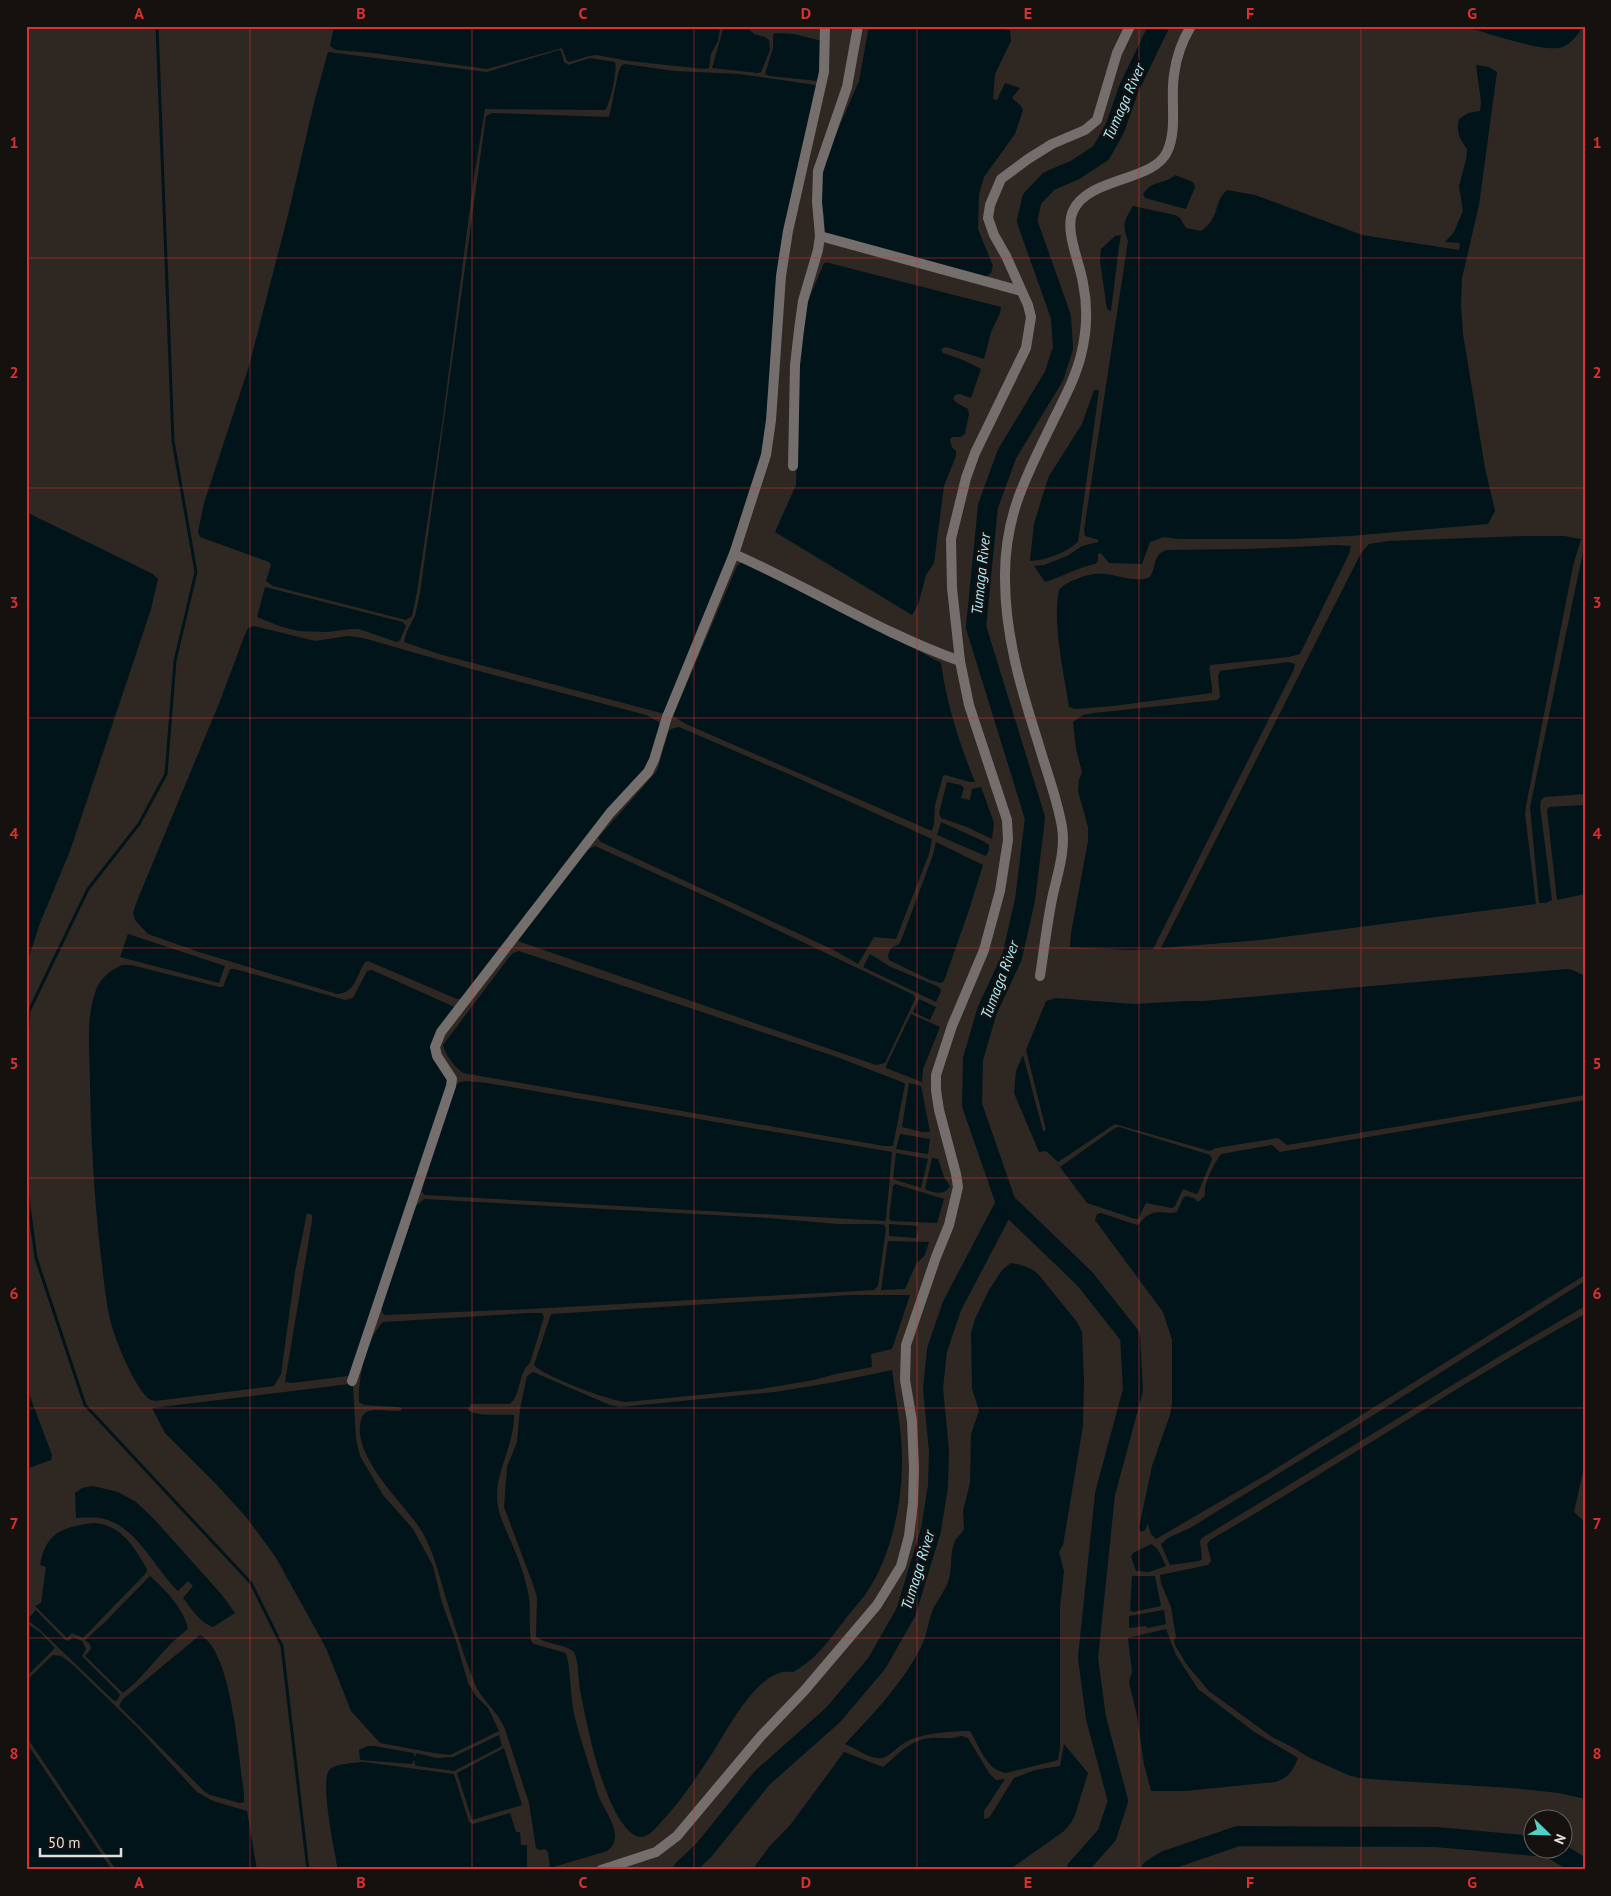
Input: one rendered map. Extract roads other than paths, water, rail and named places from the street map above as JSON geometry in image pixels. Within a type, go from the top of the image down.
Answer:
[{"type":"street","points":[[352,1381],[451,1086],[452,1079],[437,1056],[436,1040],[526,919],[610,812],[648,772],[654,760],[667,717],[734,554],[766,455],[771,420],[783,267],[796,190],[824,72],[825,26]]},
{"type":"street","points":[[793,466],[795,373],[799,330],[820,236],[817,202],[818,171],[847,87],[858,26]]},
{"type":"street","points":[[601,1870],[656,1852],[677,1836],[761,1736],[804,1691],[877,1606],[900,1566],[910,1528],[914,1468],[912,1420],[905,1380],[906,1345],[949,1225],[958,1187],[939,1110],[936,1075],[952,1026],[984,950],[1000,890],[1008,840],[1007,820],[969,705],[960,661],[952,588],[951,539],[966,478],[975,453],[1026,348],[1031,318],[1028,305],[988,218],[990,205],[1001,180],[1028,158],[1052,144],[1085,130],[1097,120],[1117,53],[1130,26]]},
{"type":"street","points":[[1040,976],[1052,901],[1063,851],[1062,829],[1055,798],[1025,702],[1007,623],[1004,578],[1007,541],[1020,490],[1068,390],[1081,357],[1086,320],[1086,304],[1083,282],[1074,250],[1070,222],[1072,212],[1086,195],[1155,165],[1167,154],[1173,117],[1174,76],[1179,51],[1191,26]]},
{"type":"street","points":[[820,236],[1021,291]]},
{"type":"street","points":[[734,554],[774,572],[880,628],[926,649],[960,661]]},
{"type":"waterway","points":[[26,1047],[29,1011],[88,889],[139,824],[166,774],[175,661],[196,572],[173,441],[157,26]]},
{"type":"waterway","name":"Tumaga River","points":[[1076,1870],[1107,1835],[1118,1801],[1096,1718],[1088,1658],[1105,1494],[1133,1390],[1130,1336],[1085,1279],[1006,1203],[972,1105],[973,1059],[987,1011],[1012,957],[1025,900],[1035,818],[976,627],[988,506],[1007,454],[1054,376],[1063,348],[1061,317],[1027,221],[1032,199],[1049,181],[1075,170],[1101,153],[1115,128],[1129,88],[1159,26]]},
{"type":"waterway","points":[[26,1184],[36,1258],[85,1405],[251,1583],[282,1646],[308,1870]]},
{"type":"waterway","name":"Tumaga River","points":[[683,1870],[704,1850],[762,1778],[833,1715],[877,1663],[906,1612],[931,1530],[938,1486],[939,1451],[933,1388],[937,1350],[952,1306],[1006,1203]]},
{"type":"waterway","points":[[1151,1870],[1165,1861],[1238,1836],[1436,1837],[1524,1845]]},
{"type":"waterway","points":[[1567,1858],[1585,1869]]}]
